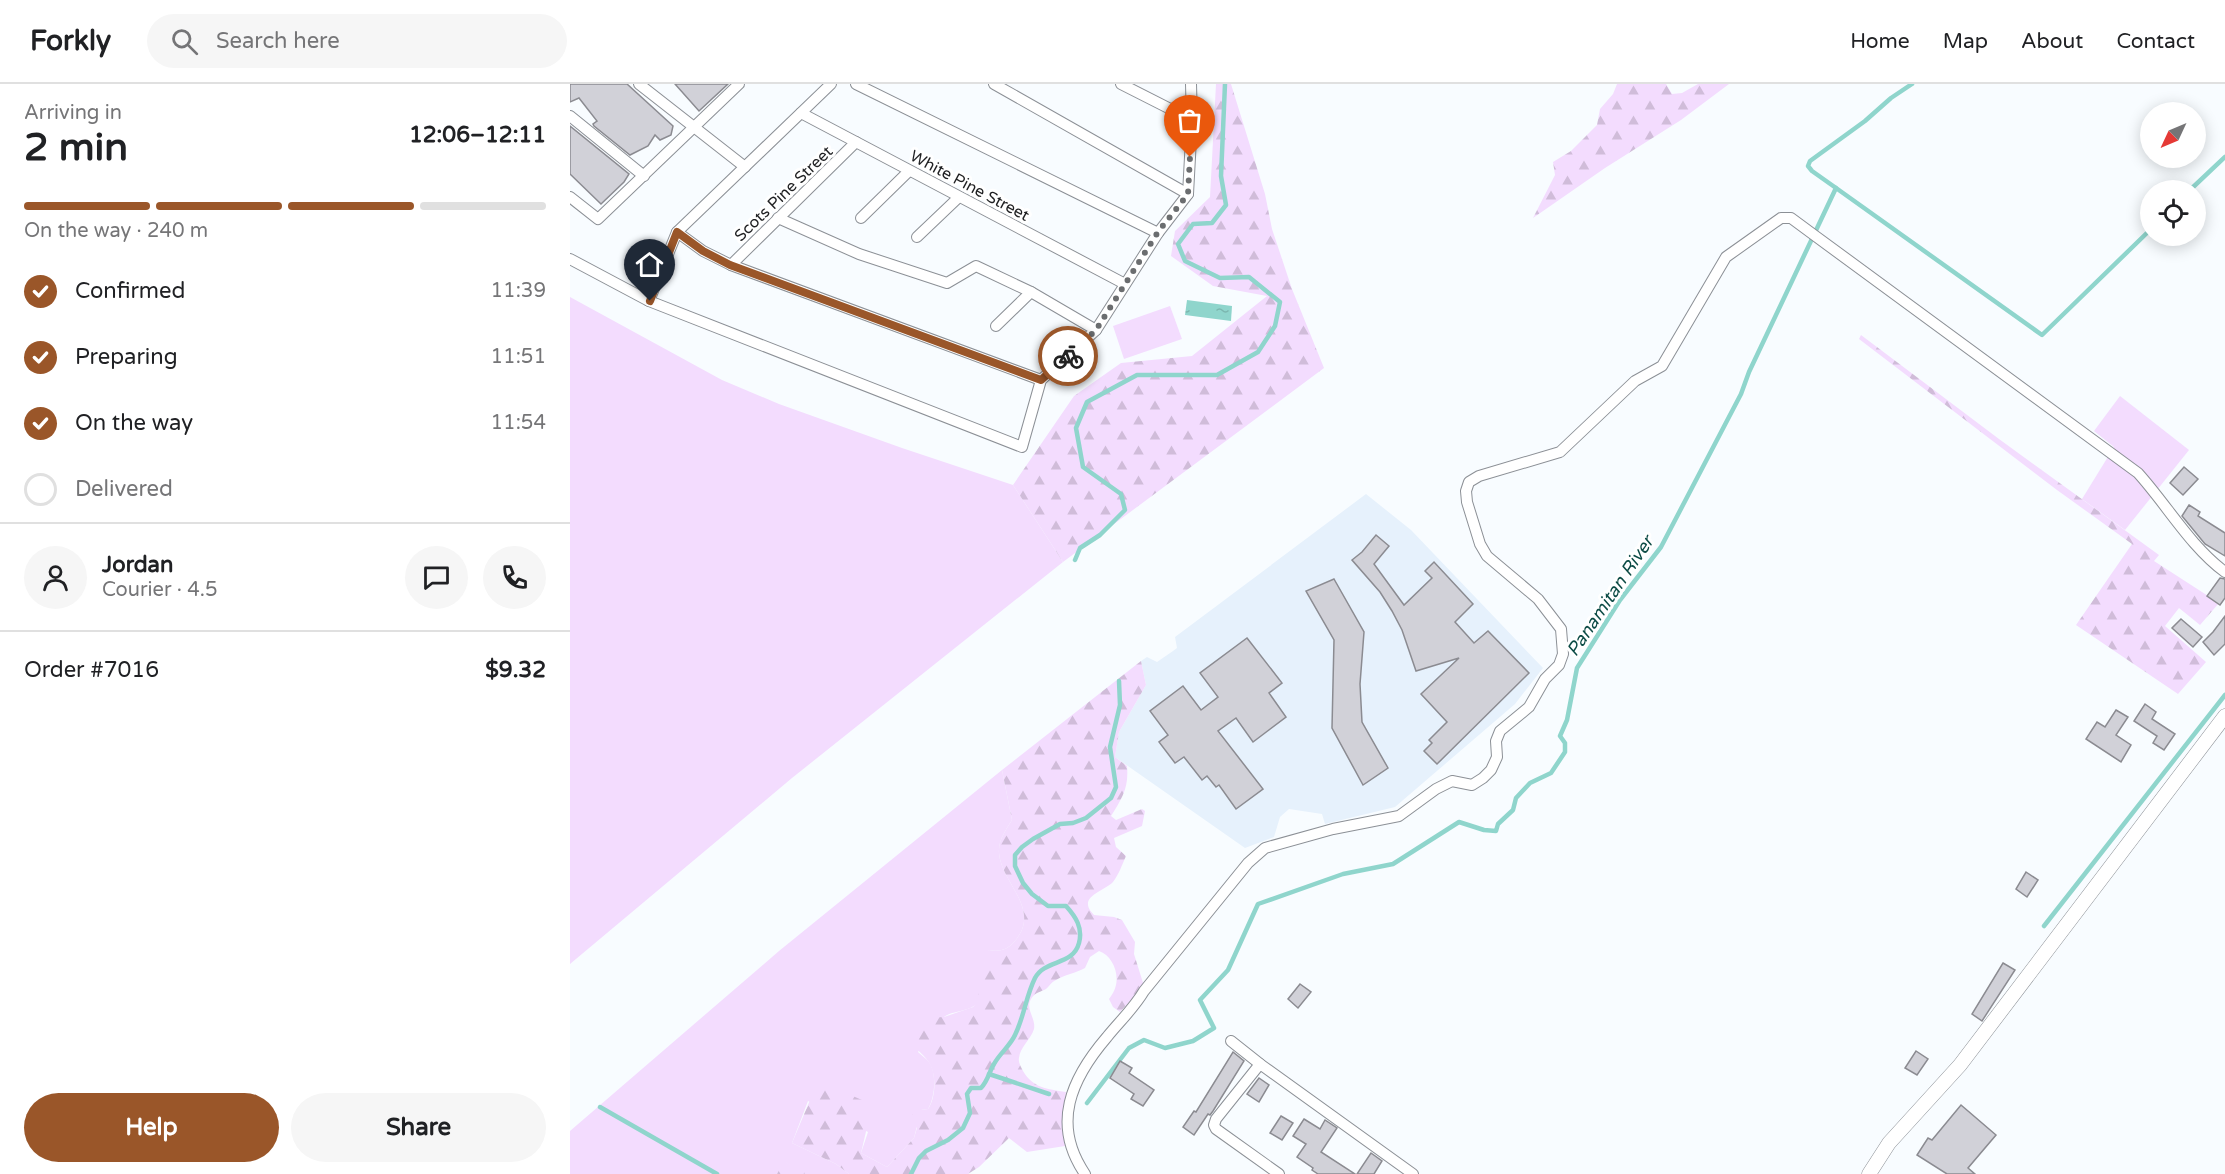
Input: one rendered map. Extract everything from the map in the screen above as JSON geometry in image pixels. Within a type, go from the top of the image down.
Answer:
[{"type":"street","points":[[639,84],[745,167]]},
{"type":"street","points":[[570,197],[598,219],[739,84]]},
{"type":"street","points":[[650,301],[677,232],[831,84]]},
{"type":"street","points":[[856,84],[1158,232]]},
{"type":"street","points":[[994,84],[1188,194]]},
{"type":"street","points":[[1121,84],[1192,120]]},
{"type":"street","points":[[570,259],[650,301],[1022,447],[1041,380],[1096,330],[1158,232],[1188,194],[1192,120],[1191,84]]},
{"type":"street","name":"White Pine Street","points":[[801,113],[1125,284]]},
{"type":"street","points":[[570,116],[644,176]]},
{"type":"street","name":"Scots Pine Street","points":[[730,265],[856,142]]},
{"type":"street","points":[[861,218],[909,171]]},
{"type":"street","points":[[917,237],[959,197]]},
{"type":"street","points":[[778,218],[859,255],[947,283],[976,266],[1031,292],[1096,330]]},
{"type":"street","points":[[1085,1174],[1071,1146],[1066,1125],[1070,1101],[1078,1077],[1107,1036],[1136,1005],[1144,991],[1248,862],[1257,854],[1273,846],[1334,829],[1399,816],[1436,789],[1452,781],[1472,785],[1491,770],[1497,757],[1496,741],[1500,731],[1529,706],[1545,679],[1559,665],[1563,654],[1561,629],[1538,599],[1486,556],[1467,502],[1466,491],[1469,482],[1479,476],[1560,452],[1635,381],[1662,366],[1726,257],[1781,218],[1791,218],[2138,474],[2179,524],[2225,572]]},
{"type":"street","points":[[677,232],[703,251],[730,265],[1041,380]]},
{"type":"street","points":[[996,326],[1031,292]]},
{"type":"street","points":[[1869,1174],[1890,1143],[1960,1065],[2225,716]]},
{"type":"street","points":[[1232,1041],[1260,1064],[1413,1174]]},
{"type":"street","points":[[1260,1064],[1216,1119],[1215,1128],[1279,1174]]},
{"type":"shaded area","points":[[1366,494],[1411,530],[1543,668],[1515,704],[1395,807],[1325,824],[1322,814],[1289,809],[1280,817],[1274,837],[1245,848],[1115,757],[1119,732],[1146,685],[1141,661],[1147,657],[1157,662],[1173,651],[1177,648],[1175,637]]},
{"type":"green space","points":[[1216,84],[1231,84],[1265,194],[1272,229],[1292,289],[1324,368],[1063,562],[1013,485],[1074,396],[1121,363],[1192,356],[1267,296],[1213,286],[1171,256],[1175,231],[1210,197]]},
{"type":"green space","points":[[1617,84],[1666,84],[1672,94],[1682,93],[1698,84],[1729,84],[1681,120],[1605,168],[1533,218],[1555,175],[1553,162],[1571,151],[1597,125],[1600,109],[1613,94]]},
{"type":"green space","points":[[570,297],[722,380],[779,404],[1013,485],[1063,562],[792,778],[570,964]]},
{"type":"green space","points":[[1170,306],[1182,339],[1124,359],[1113,326]]},
{"type":"green space","points":[[1861,335],[2159,555],[2154,561],[2219,603],[2200,625],[2179,608],[2165,626],[2206,662],[2178,694],[2076,625],[2132,544],[2057,490],[1859,339]]},
{"type":"green space","points":[[2120,396],[2189,450],[2125,530],[2082,499],[2114,447],[2094,431]]},
{"type":"green space","points":[[1141,661],[1146,685],[1119,732],[1115,757],[1127,766],[1127,781],[1111,816],[1116,820],[1142,809],[1145,811],[1142,826],[1114,838],[1116,847],[1126,856],[1113,882],[1089,899],[1088,904],[1094,915],[1122,920],[1135,942],[1134,954],[1144,986],[1120,1012],[1113,1007],[1109,999],[1117,980],[1115,969],[1107,956],[1099,951],[1090,957],[1085,968],[1054,981],[1033,997],[1029,1006],[1034,1029],[1021,1050],[1019,1058],[1023,1071],[1031,1081],[1047,1089],[1066,1092],[1062,1119],[1065,1146],[1027,1152],[1009,1138],[979,1167],[968,1174],[849,1174],[836,1164],[792,1143],[818,1081],[862,1100],[867,1110],[868,1123],[861,1153],[887,1167],[914,1138],[917,1128],[911,1119],[914,1111],[928,1109],[933,1099],[934,1085],[931,1066],[915,1047],[914,1030],[924,1018],[944,1017],[973,1007],[977,1002],[986,953],[989,950],[1006,949],[1022,930],[1023,908],[1001,864],[999,853],[1001,839],[1012,820],[1002,770]]},
{"type":"green space","points":[[1002,770],[1012,820],[1001,839],[999,853],[1001,864],[1023,908],[1022,930],[1006,949],[989,950],[985,962],[982,989],[975,1005],[944,1017],[918,1052],[932,1067],[934,1086],[932,1099],[928,1109],[921,1110],[914,1138],[887,1167],[861,1153],[868,1132],[808,1101],[792,1143],[836,1164],[849,1174],[804,1174],[785,1162],[777,1174],[570,1174],[570,1131],[779,951]]},
{"type":"green space","points":[[784,1161],[805,1173],[777,1174]]},
{"type":"water","points":[[1187,300],[1232,306],[1231,321],[1185,315]]},
{"type":"building","points":[[570,84],[627,84],[673,126],[671,135],[660,140],[655,135],[648,146],[630,155],[594,126],[593,124],[597,121],[579,98],[570,102]]},
{"type":"building","points":[[675,84],[728,84],[699,111]]},
{"type":"building","points":[[570,126],[629,174],[624,182],[601,204],[570,174]]},
{"type":"building","points":[[2184,467],[2198,479],[2183,495],[2170,483]]},
{"type":"building","points":[[2189,505],[2200,512],[2198,516],[2225,533],[2225,556],[2205,544],[2182,516]]},
{"type":"building","points":[[1376,535],[1389,546],[1374,564],[1404,605],[1432,578],[1425,571],[1434,562],[1473,604],[1455,622],[1474,643],[1488,631],[1529,673],[1437,764],[1424,751],[1432,743],[1429,740],[1447,722],[1421,694],[1459,658],[1416,671],[1402,630],[1392,611],[1380,592],[1352,560]]},
{"type":"building","points":[[2220,578],[2225,579],[2225,598],[2220,605],[2207,596]]},
{"type":"building","points":[[1334,579],[1364,632],[1360,684],[1362,722],[1388,768],[1363,785],[1332,728],[1334,640],[1306,591]]},
{"type":"building","points":[[2225,616],[2225,644],[2214,655],[2203,642]]},
{"type":"building","points":[[2181,619],[2202,637],[2193,647],[2172,628]]},
{"type":"building","points":[[1247,638],[1282,683],[1269,693],[1286,717],[1253,742],[1236,718],[1218,731],[1263,789],[1236,809],[1219,785],[1216,787],[1207,776],[1202,780],[1184,757],[1175,763],[1159,742],[1168,735],[1150,711],[1183,686],[1201,710],[1218,697],[1200,673]]},
{"type":"building","points":[[2145,704],[2156,712],[2152,719],[2175,734],[2164,750],[2153,743],[2157,736],[2134,721]]},
{"type":"building","points":[[2116,710],[2128,717],[2116,735],[2131,745],[2121,762],[2086,739],[2097,722],[2105,727]]},
{"type":"building","points":[[2026,872],[2038,880],[2027,897],[2016,889]]},
{"type":"building","points":[[2003,963],[2015,970],[1982,1021],[1972,1014]]},
{"type":"building","points":[[1300,984],[1311,992],[1298,1008],[1288,999]]},
{"type":"building","points":[[1916,1051],[1928,1059],[1917,1075],[1905,1068]]},
{"type":"building","points":[[1233,1052],[1244,1061],[1213,1111],[1210,1115],[1208,1114],[1194,1135],[1183,1127],[1194,1111],[1196,1112]]},
{"type":"building","points":[[1120,1061],[1132,1068],[1129,1073],[1154,1090],[1143,1106],[1131,1099],[1134,1094],[1110,1078]]},
{"type":"building","points":[[1259,1078],[1269,1085],[1259,1102],[1247,1094]]},
{"type":"building","points":[[1961,1105],[1996,1135],[1968,1168],[1975,1174],[1947,1174],[1917,1155],[1928,1138],[1932,1140]]},
{"type":"building","points":[[1281,1116],[1293,1123],[1282,1140],[1270,1133]]},
{"type":"building","points":[[1304,1119],[1320,1129],[1325,1120],[1337,1128],[1321,1152],[1355,1174],[1318,1174],[1297,1157],[1306,1144],[1293,1136]]},
{"type":"building","points":[[1371,1153],[1382,1161],[1374,1174],[1357,1174]]},
{"type":"waterway","points":[[1075,560],[1080,548],[1100,535],[1125,510],[1121,494],[1083,467],[1076,428],[1087,402],[1137,375],[1217,375],[1258,352],[1275,326],[1280,302],[1249,277],[1220,278],[1185,261],[1178,244],[1193,224],[1212,223],[1226,205],[1221,176],[1225,84]]},
{"type":"waterway","name":"Panamitan River","points":[[1087,1103],[1129,1048],[1144,1040],[1165,1048],[1193,1041],[1214,1028],[1200,1000],[1228,970],[1258,904],[1343,874],[1393,864],[1459,822],[1484,830],[1496,831],[1498,824],[1513,810],[1516,798],[1530,783],[1551,773],[1565,752],[1565,743],[1560,736],[1567,720],[1577,668],[1620,600],[1661,547],[1741,394],[1749,372],[1836,188],[1812,171],[1808,166],[1810,161],[1912,84]]},
{"type":"waterway","points":[[2201,180],[2225,157]]},
{"type":"waterway","points":[[1836,188],[2042,335],[2140,240]]},
{"type":"waterway","name":"Panamitan River","points":[[911,1174],[919,1158],[926,1151],[948,1140],[963,1128],[970,1113],[967,1094],[971,1088],[981,1088],[996,1060],[1013,1039],[1035,978],[1045,968],[1071,956],[1079,943],[1078,923],[1073,914],[1066,906],[1048,906],[1032,894],[1023,883],[1015,866],[1015,855],[1033,839],[1060,824],[1073,823],[1086,818],[1111,798],[1116,787],[1110,747],[1120,705],[1119,681]]},
{"type":"waterway","points":[[2044,926],[2225,695]]},
{"type":"waterway","name":"Panamitan River","points":[[989,1074],[1049,1094]]},
{"type":"waterway","points":[[600,1107],[717,1174]]},
{"type":"way so far","points":[[1068,356],[1096,330],[1158,232],[1188,194],[1190,157]]},
{"type":"route","points":[[650,301],[677,232],[703,251],[730,265],[1041,380],[1068,356]]}]
